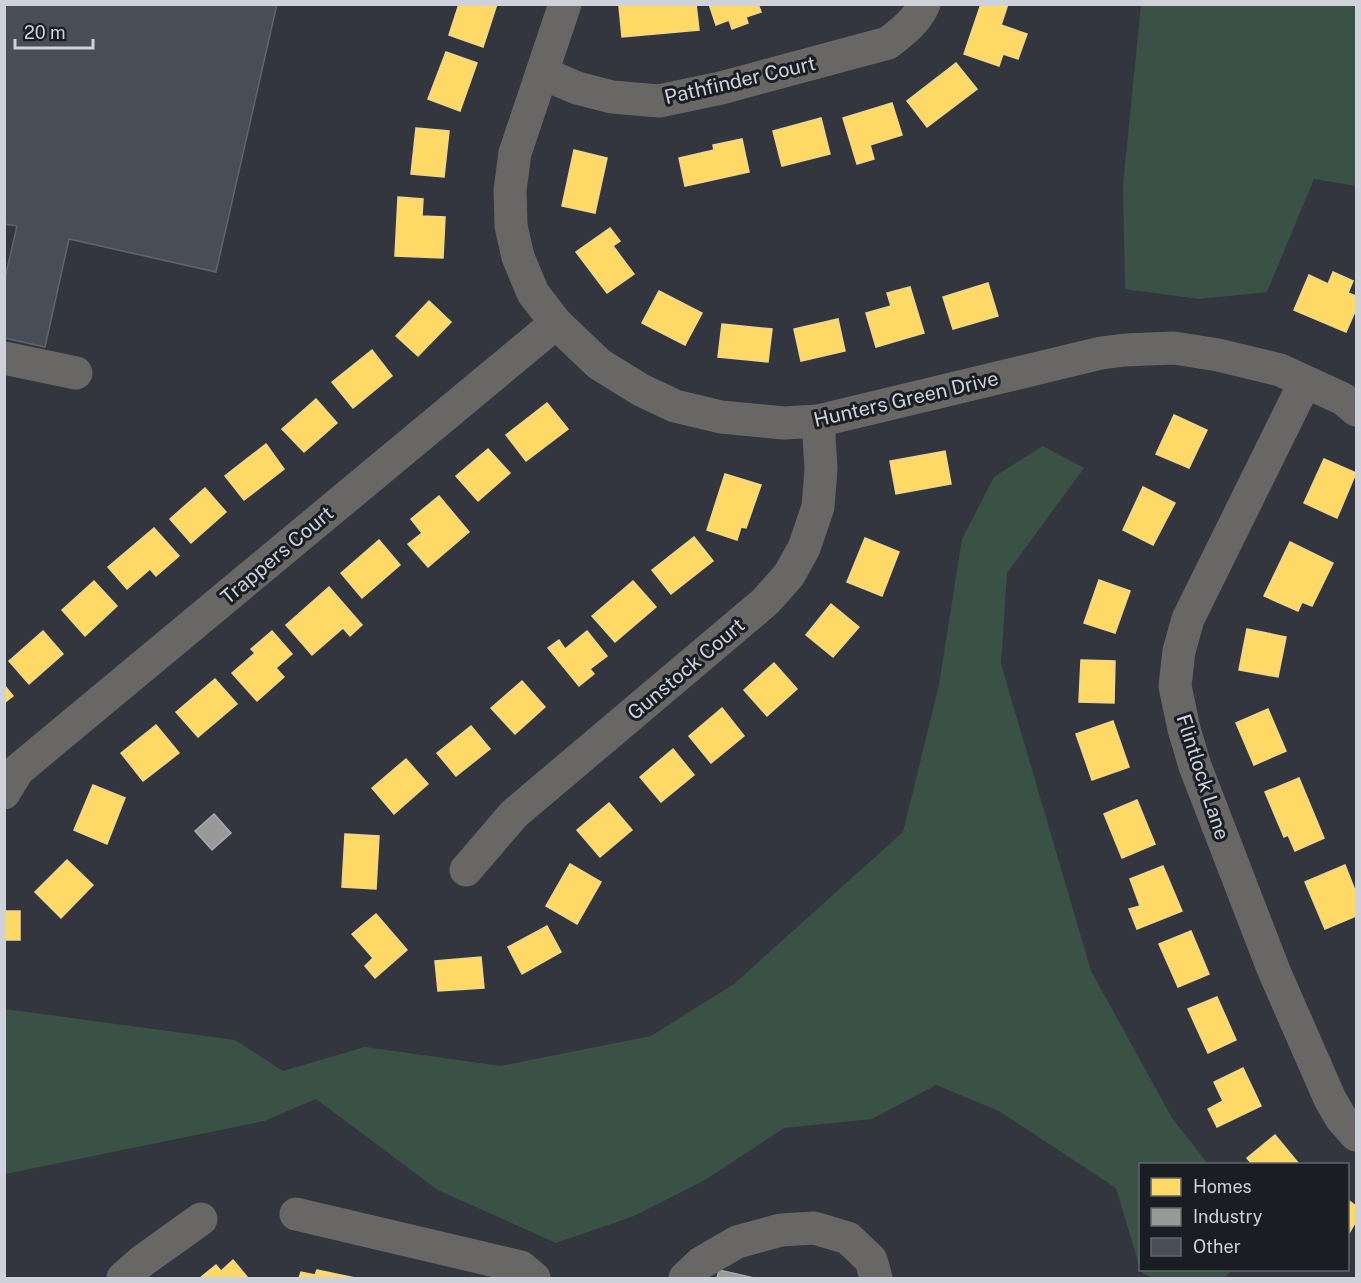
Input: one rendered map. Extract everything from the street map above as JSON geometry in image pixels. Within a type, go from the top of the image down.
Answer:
[{"type":"street","name":"Hunters Green Drive","points":[[566,4],[515,153],[510,190],[511,226],[518,257],[533,293],[556,323],[599,364],[641,390],[675,406],[721,417],[784,423],[818,422],[1101,353],[1174,348],[1218,355],[1280,370],[1343,399],[1356,410]]},
{"type":"street","name":"Pathfinder Court","points":[[542,72],[577,88],[612,97],[659,101],[721,88],[888,43],[909,25],[920,13],[924,4]]},
{"type":"street","name":"Trappers Court","points":[[4,793],[18,770],[556,323]]},
{"type":"street","points":[[4,358],[76,373]]},
{"type":"street","name":"Flintlock Lane","points":[[1305,382],[1188,619],[1179,651],[1175,686],[1195,766],[1274,971],[1330,1099],[1341,1118],[1356,1136]]},
{"type":"street","name":"Gunstock Court","points":[[466,870],[514,814],[766,601],[789,575],[804,548],[818,507],[820,469],[818,422]]},
{"type":"street","points":[[296,1214],[521,1267],[534,1278]]},
{"type":"street","points":[[123,1278],[141,1262],[201,1219]]},
{"type":"street","points":[[685,1278],[701,1263],[737,1242],[781,1230],[814,1228],[848,1238],[871,1260],[876,1278]]},
{"type":"green space","points":[[1141,5],[1356,5],[1356,186],[1314,179],[1267,292],[1199,299],[1125,289],[1123,185]]},
{"type":"green space","points":[[1043,446],[1084,468],[1007,573],[1001,664],[1091,971],[1172,1118],[1207,1163],[1139,1163],[1139,1265],[1116,1188],[999,1111],[936,1085],[872,1119],[784,1128],[705,1180],[634,1216],[556,1243],[438,1190],[316,1099],[264,1121],[5,1174],[5,1009],[235,1040],[283,1071],[365,1047],[501,1066],[651,1036],[734,984],[903,832],[939,685],[962,539],[994,477]]},
{"type":"green space","points":[[1142,1271],[1231,1271],[1224,1278],[1155,1278],[1143,1274]]},
{"type":"building: Homes","points":[[459,4],[497,4],[483,47],[449,35]]},
{"type":"building: Homes","points":[[696,4],[699,30],[622,37],[619,6]]},
{"type":"building: Homes","points":[[709,4],[758,4],[761,12],[746,17],[748,23],[732,29],[729,20],[716,25]]},
{"type":"building: Homes","points":[[981,4],[1008,4],[1001,25],[1027,34],[1018,59],[1003,54],[999,66],[964,54]]},
{"type":"building: Homes","points":[[446,52],[477,63],[460,111],[428,99]]},
{"type":"building: Homes","points":[[956,63],[977,89],[927,127],[907,101]]},
{"type":"building: Homes","points":[[892,103],[902,135],[870,145],[874,159],[857,164],[843,118]]},
{"type":"building: Homes","points":[[821,118],[830,154],[782,166],[773,131]]},
{"type":"building: Homes","points":[[416,128],[449,131],[444,177],[411,174]]},
{"type":"building: Homes","points":[[742,139],[749,172],[685,186],[679,158],[714,150],[713,145]]},
{"type":"building: Homes","points":[[574,150],[607,158],[595,213],[562,206]]},
{"type":"building: Homes","points":[[398,197],[423,199],[422,216],[445,217],[443,258],[395,256]]},
{"type":"building: Homes","points":[[610,228],[620,241],[613,246],[634,274],[607,293],[576,252]]},
{"type":"building: Homes","points":[[1333,272],[1353,281],[1348,293],[1356,296],[1356,309],[1346,332],[1294,310],[1309,275],[1328,284]]},
{"type":"building: Homes","points":[[988,283],[998,316],[953,329],[943,297]]},
{"type":"building: Homes","points":[[910,287],[924,333],[876,347],[866,313],[891,306],[887,293]]},
{"type":"building: Homes","points":[[659,291],[702,313],[685,345],[642,323]]},
{"type":"building: Homes","points":[[429,301],[451,322],[418,356],[396,336]]},
{"type":"building: Homes","points":[[838,319],[845,351],[801,361],[794,329]]},
{"type":"building: Homes","points":[[722,324],[772,329],[768,362],[718,357]]},
{"type":"building: Homes","points":[[372,350],[392,376],[353,408],[332,382]]},
{"type":"building: Homes","points":[[316,399],[337,423],[304,452],[282,429]]},
{"type":"building: Homes","points":[[547,403],[568,429],[526,461],[506,435]]},
{"type":"building: Homes","points":[[1174,415],[1207,430],[1189,468],[1156,454]]},
{"type":"building: Homes","points":[[266,444],[284,469],[244,500],[225,476]]},
{"type":"building: Homes","points":[[488,449],[510,473],[478,501],[456,476]]},
{"type":"building: Homes","points":[[945,451],[951,484],[896,494],[890,461]]},
{"type":"building: Homes","points":[[1324,459],[1356,473],[1337,518],[1304,503]]},
{"type":"building: Homes","points":[[725,474],[761,485],[746,528],[741,527],[737,540],[707,530]]},
{"type":"building: Homes","points":[[1143,487],[1175,503],[1153,545],[1123,530]]},
{"type":"building: Homes","points":[[205,488],[226,512],[191,543],[170,519]]},
{"type":"building: Homes","points":[[439,496],[469,532],[428,567],[408,544],[422,533],[411,519]]},
{"type":"building: Homes","points":[[154,528],[179,556],[156,576],[150,569],[127,589],[108,567]]},
{"type":"building: Homes","points":[[694,537],[713,561],[671,594],[652,570]]},
{"type":"building: Homes","points":[[865,538],[899,552],[882,596],[847,582]]},
{"type":"building: Homes","points":[[379,540],[400,565],[362,598],[341,573]]},
{"type":"building: Homes","points":[[1290,542],[1333,563],[1312,606],[1302,602],[1298,611],[1264,596]]},
{"type":"building: Homes","points":[[1099,580],[1130,591],[1115,633],[1084,623]]},
{"type":"building: Homes","points":[[94,581],[117,606],[85,636],[62,610]]},
{"type":"building: Homes","points":[[633,581],[656,607],[615,642],[592,616]]},
{"type":"building: Homes","points":[[329,587],[362,625],[350,636],[343,628],[312,655],[286,625]]},
{"type":"building: Homes","points":[[831,604],[859,627],[833,657],[806,635]]},
{"type":"building: Homes","points":[[1247,629],[1286,637],[1278,677],[1239,670]]},
{"type":"building: Homes","points":[[43,631],[63,654],[29,684],[9,661]]},
{"type":"building: Homes","points":[[272,631],[292,654],[276,668],[284,677],[257,701],[232,673],[255,653],[251,649]]},
{"type":"building: Homes","points":[[587,631],[607,656],[590,669],[594,674],[579,686],[548,648],[559,640],[565,649]]},
{"type":"building: Homes","points":[[1081,660],[1115,661],[1114,703],[1079,702]]},
{"type":"building: Homes","points":[[774,663],[797,689],[767,716],[744,690]]},
{"type":"building: Homes","points":[[215,679],[237,704],[198,737],[176,712]]},
{"type":"building: Homes","points":[[522,681],[545,707],[515,734],[491,708]]},
{"type":"building: Homes","points":[[4,685],[13,696],[4,703]]},
{"type":"building: Homes","points":[[722,708],[744,736],[711,763],[689,736]]},
{"type":"building: Homes","points":[[1268,709],[1286,751],[1254,765],[1236,723]]},
{"type":"building: Homes","points":[[1113,721],[1129,767],[1092,780],[1076,734]]},
{"type":"building: Homes","points":[[156,725],[179,753],[143,781],[121,753]]},
{"type":"building: Homes","points":[[471,726],[490,749],[456,776],[437,753]]},
{"type":"building: Homes","points":[[673,749],[694,775],[661,802],[640,777]]},
{"type":"building: Homes","points":[[406,759],[428,784],[394,814],[372,788]]},
{"type":"building: Homes","points":[[1299,778],[1324,838],[1295,851],[1288,835],[1284,837],[1265,792]]},
{"type":"building: Homes","points":[[93,785],[125,798],[107,844],[74,830]]},
{"type":"building: Homes","points":[[1137,800],[1155,844],[1122,858],[1104,814]]},
{"type":"building: Homes","points":[[609,803],[632,830],[600,857],[577,830]]},
{"type":"building: Homes","points":[[345,834],[379,836],[376,889],[342,887]]},
{"type":"building: Homes","points":[[67,860],[93,885],[61,918],[35,892]]},
{"type":"building: Homes","points":[[570,864],[601,882],[577,924],[546,906]]},
{"type":"building: Homes","points":[[1345,865],[1356,893],[1356,916],[1325,929],[1305,882]]},
{"type":"building: Homes","points":[[1163,866],[1182,911],[1137,929],[1129,909],[1140,906],[1130,879]]},
{"type":"building: Homes","points":[[4,911],[20,911],[20,940],[4,940]]},
{"type":"building: Homes","points":[[376,914],[407,950],[375,978],[365,966],[373,958],[352,934]]},
{"type":"building: Homes","points":[[547,926],[561,952],[522,974],[508,947]]},
{"type":"building: Homes","points":[[1191,931],[1209,974],[1178,987],[1159,944]]},
{"type":"building: Homes","points":[[481,957],[484,988],[438,991],[435,961]]},
{"type":"building: Homes","points":[[1217,997],[1236,1040],[1208,1053],[1188,1009]]},
{"type":"building: Homes","points":[[1243,1068],[1261,1106],[1217,1127],[1208,1109],[1223,1101],[1214,1082]]},
{"type":"building: Homes","points":[[1275,1135],[1298,1163],[1251,1163],[1247,1158]]},
{"type":"building: Homes","points":[[1349,1201],[1356,1206],[1356,1221],[1349,1233]]},
{"type":"building: Homes","points":[[233,1260],[248,1278],[200,1278],[216,1265],[221,1271]]},
{"type":"building: Homes","points":[[317,1270],[355,1278],[299,1278],[301,1272],[315,1275]]},
{"type":"building: Industry","points":[[214,814],[231,833],[212,850],[195,831]]},
{"type":"building: Industry","points":[[719,1270],[754,1278],[717,1278]]},
{"type":"building: Other","points":[[4,4],[277,4],[216,272],[69,239],[45,347],[4,338],[4,282],[17,226],[4,224]]}]
